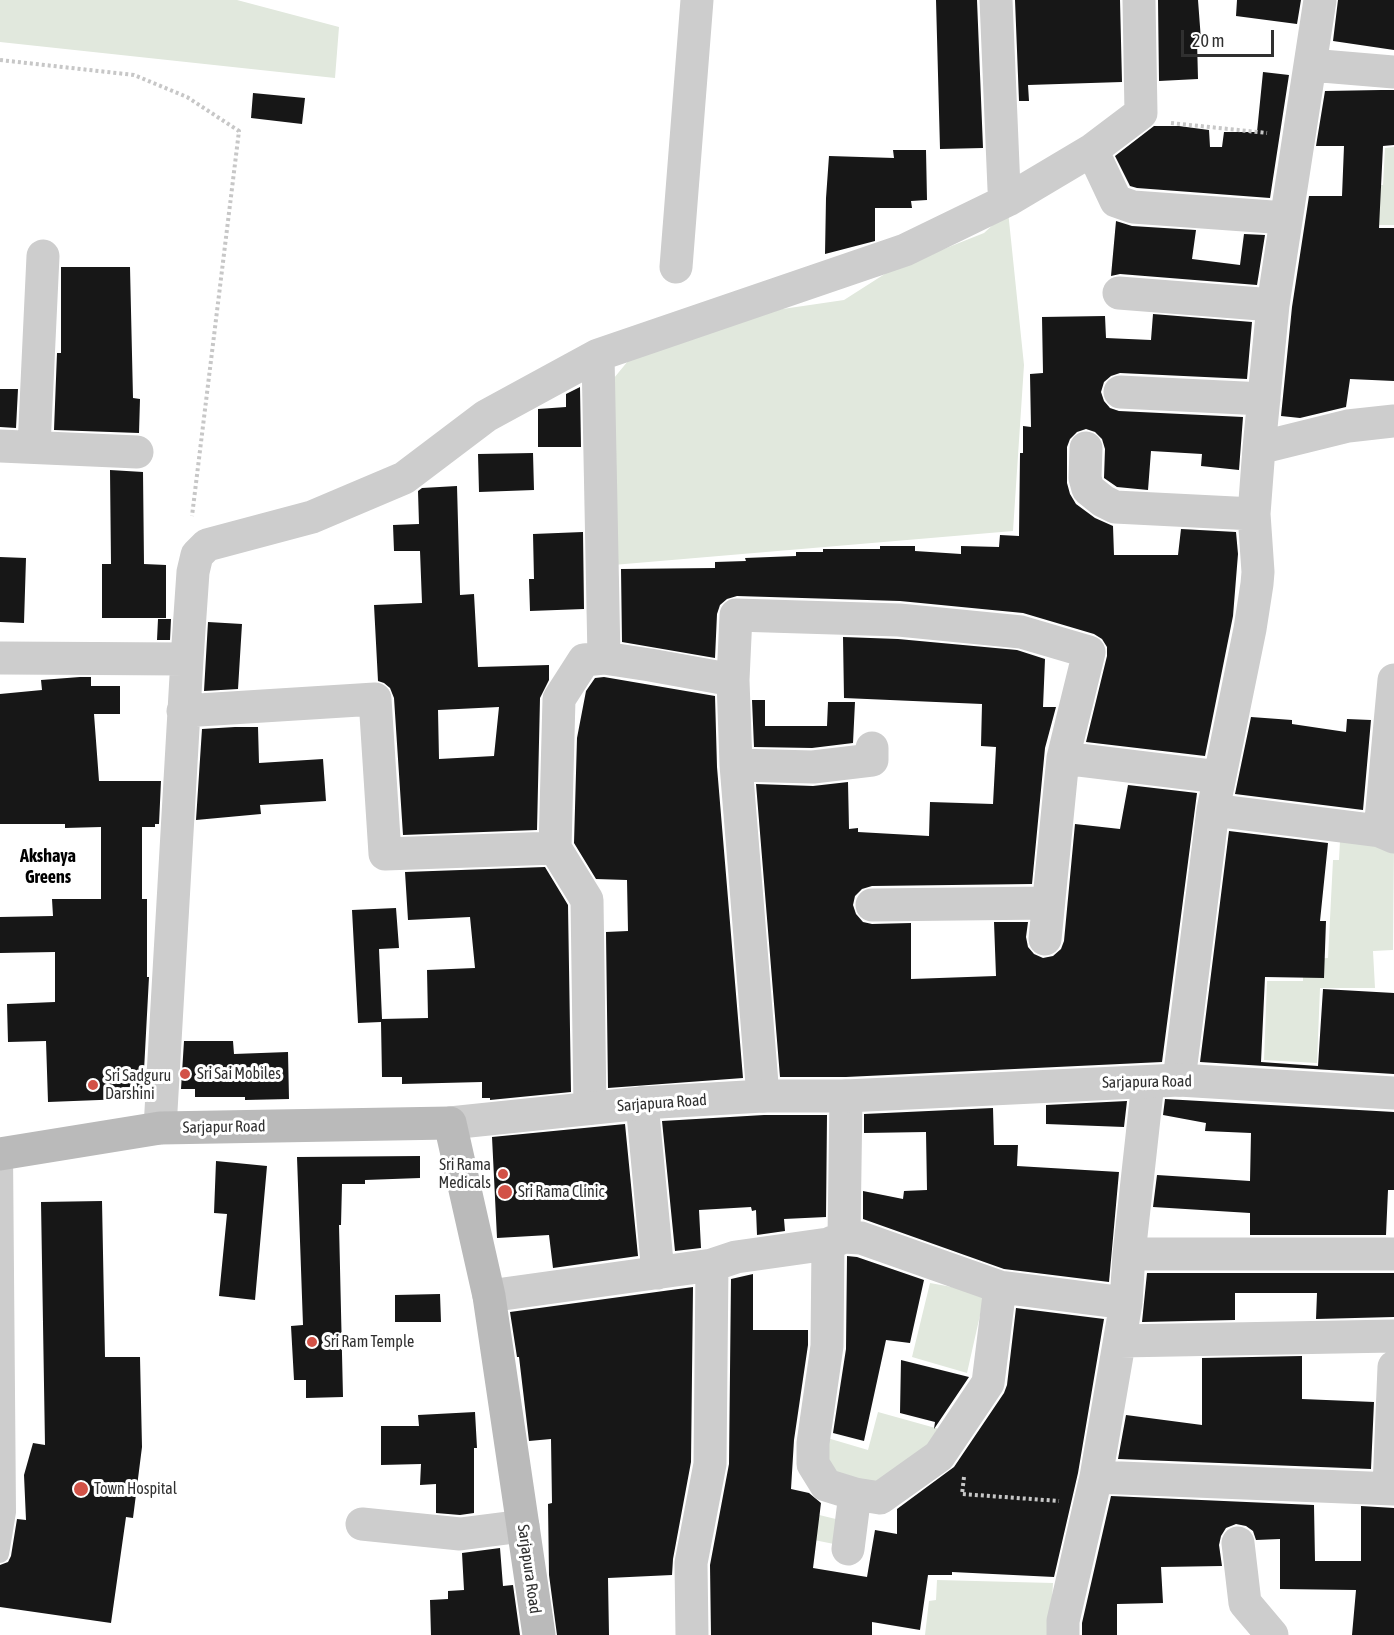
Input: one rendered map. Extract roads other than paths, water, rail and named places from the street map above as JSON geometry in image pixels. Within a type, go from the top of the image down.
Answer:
[{"type":"main road","name":"Sarjapur Road","points":[[2,1154],[160,1128],[450,1123]]},
{"type":"main road","name":"Sarjapura Road","points":[[450,1123],[489,1296],[539,1635]]},
{"type":"street","points":[[676,267],[697,0]]},
{"type":"street","points":[[996,0],[1004,189],[1008,200]]},
{"type":"street","points":[[160,1128],[186,659],[196,555],[207,545],[312,517],[404,478],[486,416],[598,355],[905,250],[1008,200],[1092,150],[1141,113],[1139,0]]},
{"type":"street","points":[[1063,1635],[1063,1621],[1093,1492],[1126,1303],[1129,1254],[1164,1081],[1219,777],[1250,629],[1258,566],[1254,514],[1273,305],[1320,0]]},
{"type":"street","points":[[1311,65],[1394,72]]},
{"type":"street","points":[[1092,150],[1116,201],[1124,204],[1133,207],[1286,218]]},
{"type":"street","points":[[34,447],[43,256]]},
{"type":"street","points":[[1119,293],[1273,305]]},
{"type":"street","points":[[598,355],[604,658]]},
{"type":"street","points":[[1120,392],[1263,399]]},
{"type":"street","points":[[1259,448],[1348,426],[1394,421]]},
{"type":"street","points":[[0,446],[137,452]]},
{"type":"street","points":[[1086,448],[1085,478],[1088,489],[1115,507],[1254,514]]},
{"type":"street","points":[[763,1096],[736,765],[733,680],[736,615],[899,620],[1022,632],[1089,652],[1063,758],[1045,939]]},
{"type":"street","points":[[0,658],[186,659]]},
{"type":"street","points":[[590,1108],[587,900],[555,848],[559,699],[584,660],[604,658],[733,680]]},
{"type":"street","points":[[1213,810],[1387,834],[1394,680]]},
{"type":"street","points":[[183,711],[375,699],[385,854],[555,848]]},
{"type":"street","points":[[736,765],[813,766],[872,760],[872,748]]},
{"type":"street","points":[[1063,758],[1219,777]]},
{"type":"street","points":[[872,905],[1048,903]]},
{"type":"street","name":"Sarjapura Road","points":[[450,1123],[642,1103],[763,1096],[846,1096],[1164,1081],[1394,1093]]},
{"type":"street","points":[[846,1096],[827,1346],[813,1443],[813,1464],[826,1485],[855,1494],[880,1498],[939,1456],[988,1383],[1000,1287]]},
{"type":"street","points":[[642,1103],[658,1273]]},
{"type":"street","points":[[489,1296],[712,1265],[736,1257],[861,1238],[1000,1287],[1126,1303]]},
{"type":"street","points":[[1129,1254],[1394,1254]]},
{"type":"street","points":[[692,1635],[691,1563],[710,1464],[712,1265]]},
{"type":"street","points":[[1119,1341],[1394,1336]]},
{"type":"street","points":[[1093,1492],[1391,1488],[1394,1367]]},
{"type":"street","points":[[848,1549],[855,1494]]},
{"type":"street","points":[[362,1524],[460,1534],[523,1526]]},
{"type":"street","points":[[1238,1543],[1245,1603],[1272,1635]]},
{"type":"lane","points":[[0,1554],[7,1512],[2,1154]]},
{"type":"place","name":"Sri Sai Mobiles","points":[[185,1074]]},
{"type":"place","name":"Sri Sadguru Darshini","points":[[93,1085]]},
{"type":"place","name":"Sri Rama Medicals","points":[[503,1174]]},
{"type":"place","name":"Sri Rama Clinic","points":[[505,1192]]},
{"type":"place","name":"Sri Ram Temple","points":[[312,1342]]},
{"type":"place","name":"Town Hospital","points":[[81,1489]]},
{"type":"district","name":"Akshaya Greens","points":[[48,866]]}]
